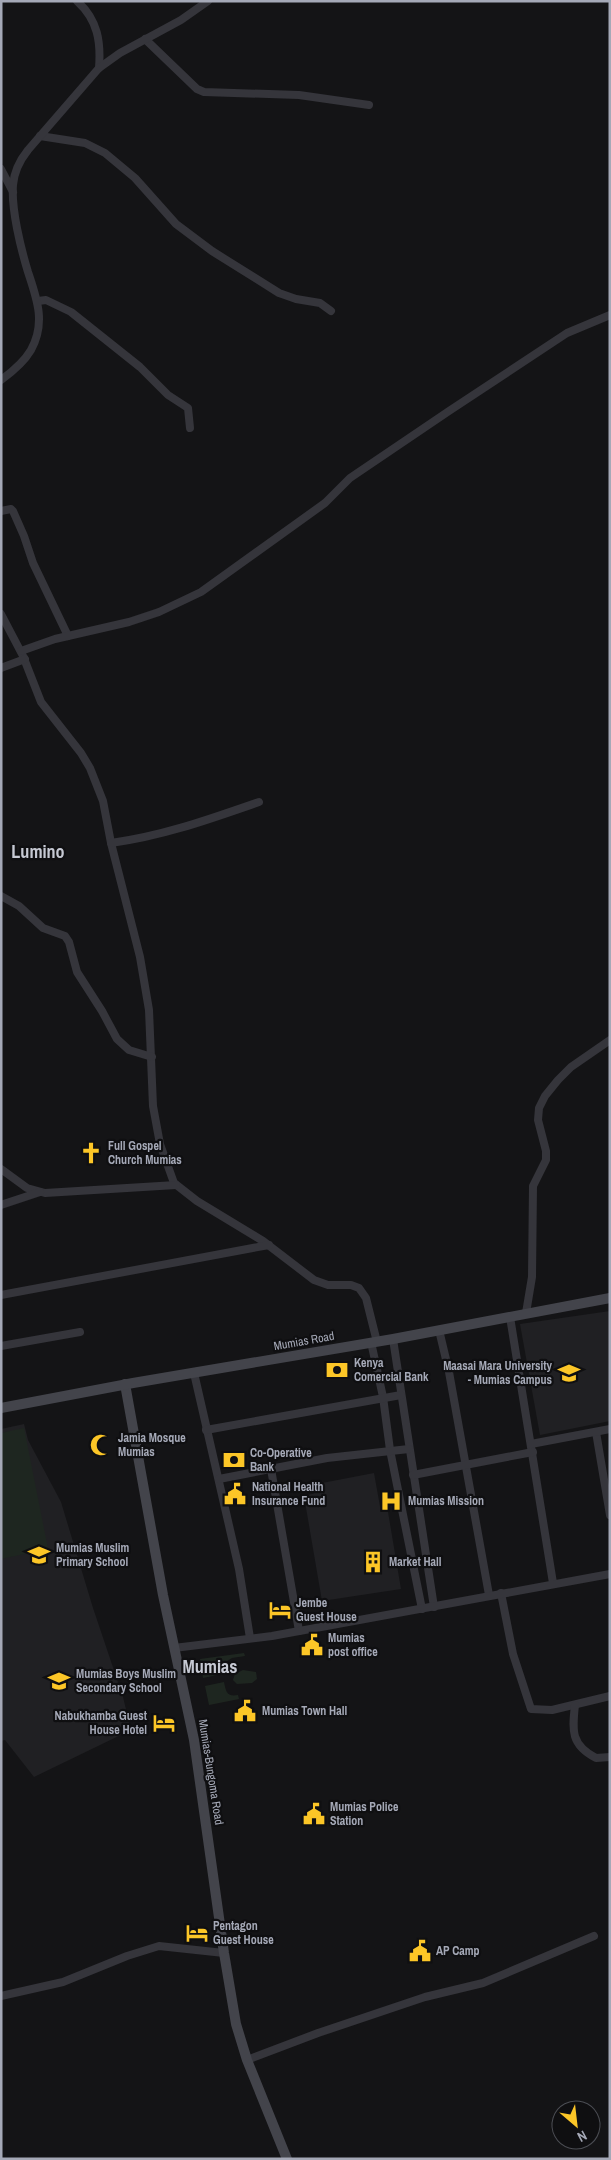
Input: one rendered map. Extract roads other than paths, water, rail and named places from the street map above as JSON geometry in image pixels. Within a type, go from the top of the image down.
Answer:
[{"type":"street","points":[[77,1],[91,17],[99,36],[99,68]]},
{"type":"street","points":[[1,380],[31,350],[40,323],[38,301],[20,244],[13,192],[13,184],[20,162],[99,68],[120,53],[181,20],[208,1]]},
{"type":"street","points":[[145,39],[169,64],[197,89],[204,92],[299,95],[369,105]]},
{"type":"street","points":[[40,136],[85,143],[106,153],[135,178],[176,224],[212,251],[279,293],[288,297],[320,303],[331,311]]},
{"type":"street","points":[[1,169],[13,192]]},
{"type":"street","points":[[38,301],[46,300],[71,312],[140,367],[168,395],[188,408],[190,428]]},
{"type":"street","points":[[1,668],[23,655],[68,636],[129,622],[159,612],[201,592],[325,504],[350,478],[567,333],[610,315]]},
{"type":"street","points":[[1,511],[11,509],[14,512],[33,563],[68,636]]},
{"type":"street","points":[[1,614],[23,655],[41,702],[75,744],[90,768],[103,801],[111,843],[140,957],[149,1010],[153,1106],[156,1126],[169,1171],[176,1186],[269,1246],[318,1282],[328,1285],[351,1285],[360,1288],[366,1298],[390,1450],[422,1609]]},
{"type":"street","points":[[111,843],[167,833],[260,802]]},
{"type":"street","points":[[1,896],[19,906],[43,928],[65,936],[69,942],[77,972],[117,1039],[129,1050],[152,1057]]},
{"type":"street","points":[[526,1313],[532,1277],[533,1186],[546,1160],[546,1151],[538,1120],[539,1108],[550,1090],[564,1073],[610,1040]]},
{"type":"street","points":[[1,1169],[27,1188],[40,1192],[54,1193],[176,1186]]},
{"type":"street","points":[[1,1205],[40,1192]]},
{"type":"street","points":[[1,1295],[269,1246]]},
{"type":"street","name":"Mumias Road","points":[[1,1408],[125,1384],[393,1339],[610,1298]]},
{"type":"street","points":[[510,1317],[553,1583]]},
{"type":"street","points":[[439,1330],[450,1372],[489,1596]]},
{"type":"street","points":[[1,1346],[80,1332]]},
{"type":"street","points":[[393,1339],[434,1607]]},
{"type":"street","points":[[194,1373],[219,1479],[250,1638]]},
{"type":"street","name":"Mumias-Bungoma Road","points":[[125,1384],[174,1648],[194,1740],[236,2024],[247,2060],[287,2159]]},
{"type":"street","points":[[206,1430],[401,1395]]},
{"type":"street","points":[[413,1474],[466,1464],[610,1429]]},
{"type":"street","points":[[596,1432],[610,1515]]},
{"type":"street","points":[[219,1479],[327,1458],[409,1449]]},
{"type":"street","points":[[271,1469],[300,1631]]},
{"type":"street","points":[[174,1648],[300,1631],[610,1574]]},
{"type":"street","points":[[501,1593],[513,1654],[530,1708],[545,1711],[610,1696]]},
{"type":"street","points":[[574,1705],[573,1728],[577,1744],[596,1758],[610,1758]]},
{"type":"street","points":[[247,2060],[318,2033],[425,1997],[483,1983],[594,1936]]},
{"type":"street","points":[[1,1996],[62,1982],[127,1956],[159,1946],[224,1953]]},
{"type":"place","name":"Full Gospel Church Mumias","points":[[91,1153]]},
{"type":"place","name":"Kenya Comercial Bank","points":[[337,1370]]},
{"type":"place","name":"Maasai Mara University - Mumias Campus","points":[[569,1373]]},
{"type":"place","name":"Jamia Mosque Mumias","points":[[101,1445]]},
{"type":"place","name":"Co-Operative Bank","points":[[234,1460]]},
{"type":"place","name":"National Health Insurance Fund","points":[[235,1494]]},
{"type":"place","name":"Mumias Mission","points":[[391,1501]]},
{"type":"place","name":"Mumias Muslim Primary School","points":[[39,1555]]},
{"type":"place","name":"Market Hall","points":[[373,1562]]},
{"type":"place","name":"Jembe Guest House","points":[[280,1610]]},
{"type":"place","name":"Mumias post office","points":[[312,1645]]},
{"type":"place","name":"Mumias Boys Muslim Secondary School","points":[[59,1681]]},
{"type":"place","name":"Mumias Town Hall","points":[[245,1711]]},
{"type":"place","name":"Nabukhamba Guest House Hotel","points":[[164,1723]]},
{"type":"place","name":"Mumias Police Station","points":[[314,1814]]},
{"type":"place","name":"Pentagon Guest House","points":[[197,1933]]},
{"type":"place","name":"AP Camp","points":[[420,1951]]},
{"type":"district","name":"Lumino","points":[[38,852]]},
{"type":"district","name":"Mumias","points":[[210,1667]]}]
